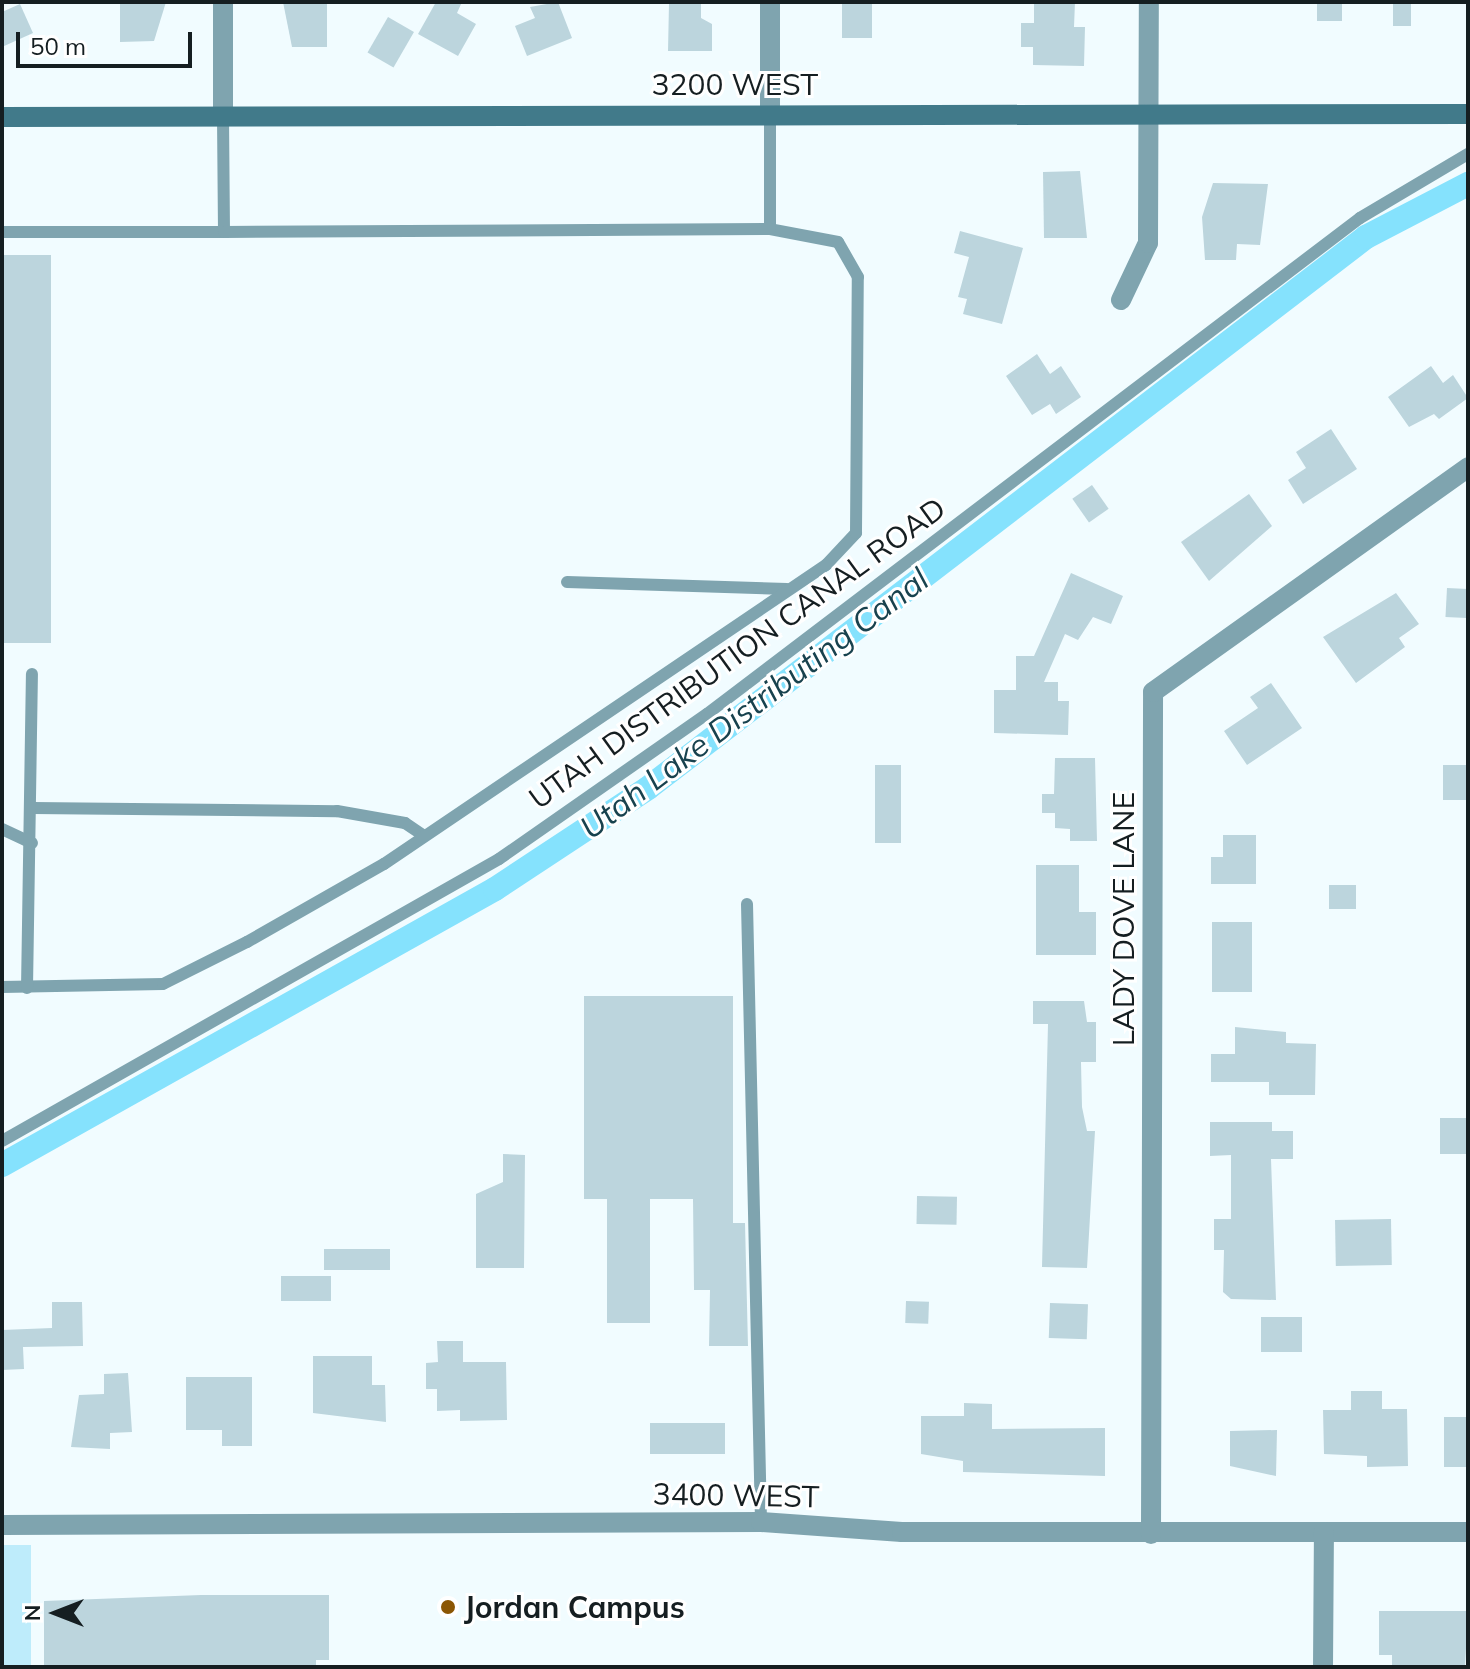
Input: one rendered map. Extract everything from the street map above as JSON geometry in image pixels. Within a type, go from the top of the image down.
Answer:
[{"type":"street","points":[[223,2],[223,117]]},
{"type":"street","points":[[770,2],[770,114]]},
{"type":"street","points":[[1121,300],[1148,243],[1149,2]]},
{"type":"street","name":"3200 WEST","points":[[2,117],[1468,114]]},
{"type":"street","name":"LADY DOVE LANE","points":[[1151,1534],[1153,692],[1468,467]]},
{"type":"street","name":"3400 WEST","points":[[2,1525],[761,1522],[902,1532],[1468,1532]]},
{"type":"street","points":[[1323,1667],[1324,1532]]},
{"type":"lane","points":[[770,114],[770,229]]},
{"type":"lane","points":[[223,117],[224,232]]},
{"type":"lane","name":"UTAH DISTRIBUTION CANAL ROAD","points":[[2,1141],[499,859],[707,714],[1360,218],[1468,154]]},
{"type":"lane","points":[[2,232],[770,229],[838,242],[858,277],[856,533],[826,565],[424,836],[163,984],[2,987]]},
{"type":"lane","points":[[567,582],[787,589]]},
{"type":"lane","points":[[27,988],[33,808],[32,674]]},
{"type":"lane","points":[[33,808],[337,811],[405,823],[424,836]]},
{"type":"lane","points":[[2,829],[32,843]]},
{"type":"lane","points":[[747,904],[761,1522]]},
{"type":"shaded area","points":[[2,1545],[31,1545],[31,1667],[2,1667]]},
{"type":"building","points":[[120,2],[166,2],[154,41],[120,42]]},
{"type":"building","points":[[283,2],[327,2],[327,47],[292,47]]},
{"type":"building","points":[[436,2],[462,2],[457,13],[476,24],[458,56],[418,34]]},
{"type":"building","points":[[558,2],[572,38],[527,56],[515,26],[535,18],[530,7]]},
{"type":"building","points":[[842,2],[872,2],[872,38],[842,38]]},
{"type":"building","points":[[1034,2],[1075,2],[1074,27],[1085,27],[1084,66],[1033,65],[1033,47],[1021,47],[1021,23],[1034,23]]},
{"type":"building","points":[[1317,2],[1342,2],[1342,21],[1317,21]]},
{"type":"building","points":[[669,3],[701,3],[701,18],[712,24],[712,51],[668,51]]},
{"type":"building","points":[[20,4],[33,33],[2,47],[2,12]]},
{"type":"building","points":[[1393,4],[1411,4],[1411,26],[1393,26]]},
{"type":"building","points":[[388,17],[414,32],[393,68],[368,53]]},
{"type":"building","points":[[1080,171],[1087,238],[1044,238],[1043,172]]},
{"type":"building","points":[[1213,183],[1268,184],[1260,245],[1237,244],[1236,260],[1205,260],[1202,217]]},
{"type":"building","points":[[960,231],[1023,248],[1002,324],[963,314],[967,299],[958,297],[969,257],[954,253]]},
{"type":"building","points":[[2,255],[51,255],[51,643],[2,643]]},
{"type":"building","points":[[1037,354],[1050,374],[1061,366],[1081,397],[1056,414],[1050,404],[1032,415],[1006,376]]},
{"type":"building","points":[[1431,366],[1443,383],[1453,375],[1468,398],[1439,419],[1434,414],[1409,427],[1388,397]]},
{"type":"building","points":[[1331,429],[1357,469],[1303,504],[1288,480],[1306,468],[1296,452]]},
{"type":"building","points":[[1092,485],[1109,509],[1089,523],[1072,499]]},
{"type":"building","points":[[1249,494],[1272,526],[1209,581],[1181,542]]},
{"type":"building","points":[[1071,573],[1123,596],[1111,624],[1093,617],[1078,640],[1065,634],[1044,682],[1058,682],[1058,701],[1069,701],[1068,735],[994,733],[994,690],[1016,690],[1016,656],[1034,656]]},
{"type":"building","points":[[1447,588],[1468,589],[1466,618],[1445,617]]},
{"type":"building","points":[[1396,593],[1419,624],[1399,638],[1405,647],[1356,683],[1323,637]]},
{"type":"building","points":[[1271,683],[1302,728],[1247,765],[1224,731],[1258,708],[1250,697]]},
{"type":"building","points":[[1055,758],[1095,758],[1097,841],[1070,841],[1070,829],[1055,828],[1055,813],[1042,813],[1042,794],[1054,794]]},
{"type":"building","points":[[875,765],[901,765],[901,843],[875,843]]},
{"type":"building","points":[[1443,765],[1468,765],[1468,800],[1443,800]]},
{"type":"building","points":[[1223,835],[1256,835],[1256,884],[1211,884],[1211,857],[1223,857]]},
{"type":"building","points":[[1036,865],[1079,865],[1079,912],[1096,912],[1096,955],[1036,955]]},
{"type":"building","points":[[1329,885],[1356,885],[1356,909],[1329,909]]},
{"type":"building","points":[[1212,922],[1252,922],[1252,992],[1212,992]]},
{"type":"building","points":[[584,996],[733,996],[733,1223],[745,1223],[748,1346],[709,1346],[710,1290],[694,1290],[693,1199],[650,1199],[650,1323],[607,1323],[607,1199],[584,1199]]},
{"type":"building","points":[[1033,1001],[1084,1001],[1087,1022],[1096,1022],[1096,1062],[1081,1062],[1082,1107],[1087,1131],[1095,1131],[1087,1268],[1042,1267],[1048,1024],[1033,1024]]},
{"type":"building","points":[[1235,1027],[1286,1032],[1286,1043],[1316,1044],[1315,1095],[1269,1095],[1269,1082],[1211,1082],[1211,1054],[1235,1054]]},
{"type":"building","points":[[1440,1118],[1468,1118],[1468,1154],[1440,1154]]},
{"type":"building","points":[[1210,1122],[1272,1122],[1272,1131],[1293,1131],[1293,1159],[1271,1159],[1276,1300],[1231,1299],[1223,1292],[1224,1250],[1214,1250],[1214,1219],[1231,1219],[1231,1155],[1210,1156]]},
{"type":"building","points":[[503,1154],[525,1155],[524,1268],[476,1268],[476,1194],[503,1182]]},
{"type":"building","points":[[917,1196],[957,1197],[957,1225],[917,1224]]},
{"type":"building","points":[[1391,1219],[1392,1265],[1336,1266],[1335,1220]]},
{"type":"building","points":[[324,1249],[390,1249],[390,1270],[324,1270]]},
{"type":"building","points":[[281,1276],[331,1276],[331,1301],[281,1301]]},
{"type":"building","points":[[906,1301],[929,1302],[928,1324],[905,1323]]},
{"type":"building","points":[[52,1302],[82,1302],[83,1346],[23,1347],[24,1369],[2,1370],[2,1330],[52,1328]]},
{"type":"building","points":[[1050,1303],[1088,1304],[1087,1339],[1049,1338]]},
{"type":"building","points":[[1261,1317],[1302,1317],[1302,1352],[1261,1352]]},
{"type":"building","points":[[437,1341],[463,1341],[463,1362],[506,1362],[507,1420],[460,1421],[460,1410],[437,1411],[437,1389],[426,1389],[426,1363],[438,1362]]},
{"type":"building","points":[[313,1356],[372,1356],[372,1385],[385,1385],[386,1422],[313,1413]]},
{"type":"building","points":[[128,1373],[132,1432],[110,1433],[110,1449],[71,1447],[79,1395],[104,1394],[104,1374]]},
{"type":"building","points":[[186,1377],[252,1377],[252,1446],[222,1446],[222,1430],[186,1430]]},
{"type":"building","points":[[1351,1391],[1382,1391],[1382,1409],[1407,1409],[1408,1466],[1367,1467],[1367,1456],[1324,1454],[1323,1410],[1351,1410]]},
{"type":"building","points":[[964,1403],[992,1404],[992,1429],[1105,1428],[1105,1476],[963,1472],[963,1461],[921,1454],[921,1416],[964,1416]]},
{"type":"building","points":[[1444,1417],[1468,1417],[1468,1467],[1444,1467]]},
{"type":"building","points":[[650,1423],[725,1423],[725,1454],[650,1454]]},
{"type":"building","points":[[1277,1430],[1276,1476],[1230,1466],[1230,1431]]},
{"type":"building","points":[[201,1595],[329,1595],[329,1660],[316,1660],[316,1667],[44,1665],[44,1601]]},
{"type":"building","points":[[1379,1611],[1468,1611],[1465,1667],[1392,1667],[1392,1655],[1379,1655]]},
{"type":"waterway","name":"Utah Lake Distributing Canal","points":[[2,1165],[495,889],[648,788],[1366,237],[1468,184]]},
{"type":"place","name":"Jordan Campus","points":[[448,1607]]}]
